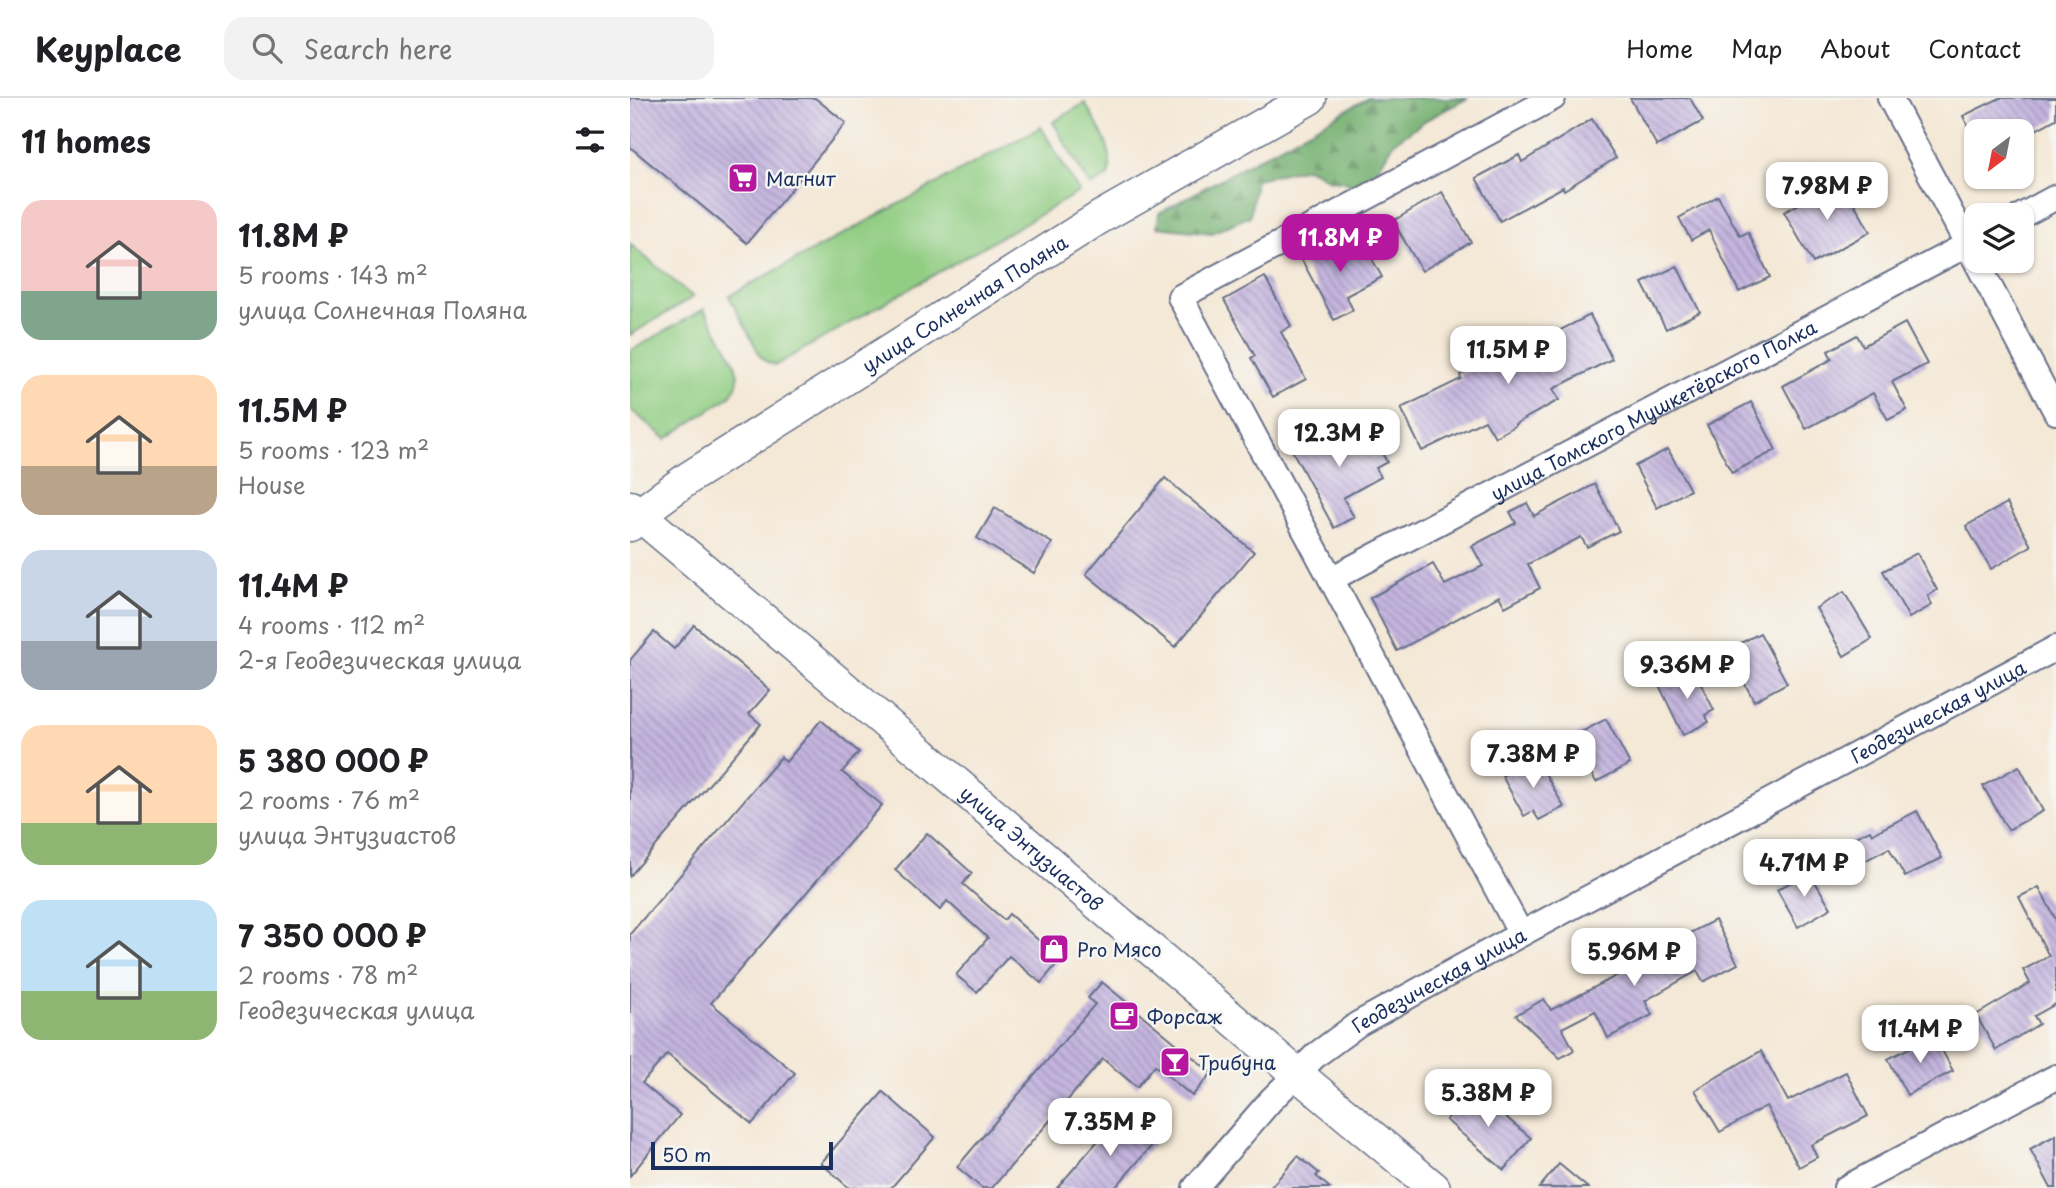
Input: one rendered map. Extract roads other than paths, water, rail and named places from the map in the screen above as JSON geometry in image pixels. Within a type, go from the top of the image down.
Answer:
[{"type":"street","name":"улица Солнечная Поляна","points":[[633,516],[690,477],[1099,218],[1310,98]]},
{"type":"street","points":[[1521,934],[1180,297],[1553,98]]},
{"type":"street","points":[[1890,98],[1964,230]]},
{"type":"street","points":[[2034,209],[2056,197]]},
{"type":"street","name":"улица Томского Мушкетёрского Полка","points":[[1331,579],[1964,247]]},
{"type":"street","points":[[1986,273],[2056,412]]},
{"type":"street","name":"улица Энтузиастов","points":[[633,516],[893,729],[1434,1188]]},
{"type":"street","name":"Геодезическая улица","points":[[1195,1188],[1271,1100],[1334,1041],[1358,1024],[2056,648]]},
{"type":"street","points":[[1846,1188],[2056,1077]]},
{"type":"place","name":"Магнит","points":[[743,178]]},
{"type":"place","name":"Pro Мясо","points":[[1054,949]]},
{"type":"place","name":"Форсаж","points":[[1124,1016]]},
{"type":"place","name":"Трибуна","points":[[1175,1062]]}]
